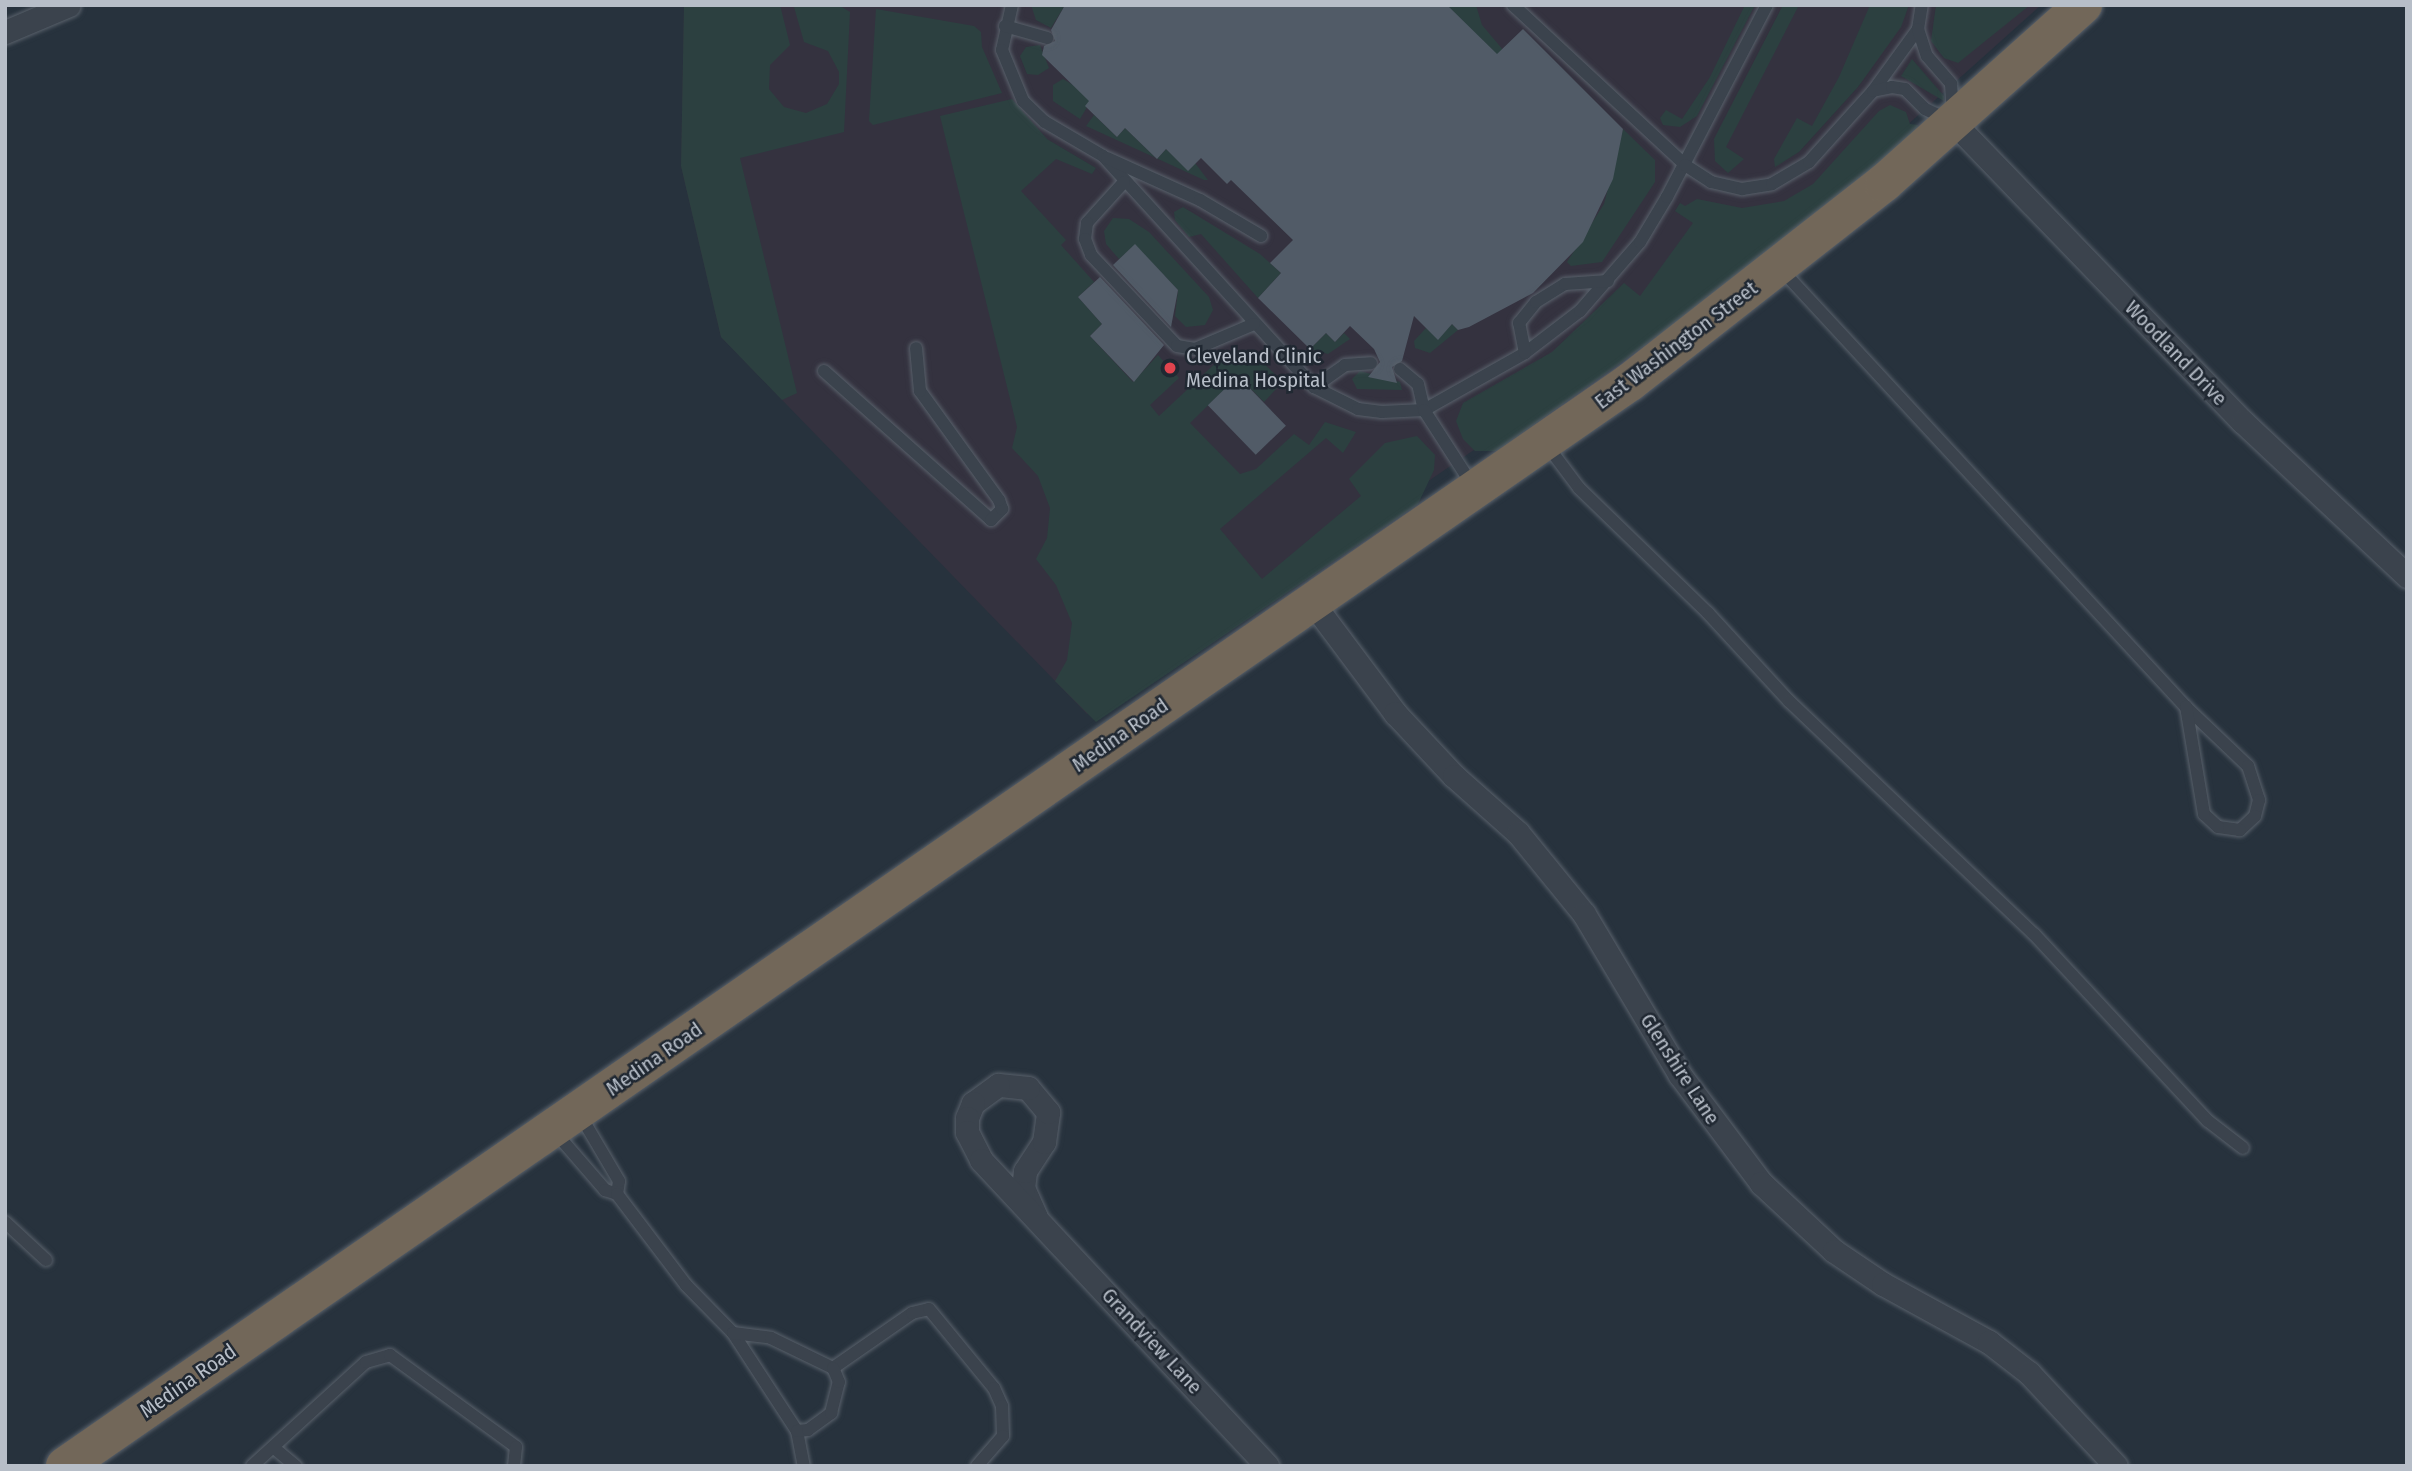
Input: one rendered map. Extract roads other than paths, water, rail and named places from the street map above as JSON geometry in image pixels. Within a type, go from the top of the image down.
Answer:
[{"type":"highway","name":"East Washington Street","points":[[1243,650],[1544,441],[1780,268],[1954,123],[2083,5]]},
{"type":"highway","name":"Medina Road","points":[[65,1466],[1243,650]]},
{"type":"street","points":[[5,32],[43,9],[69,5]]},
{"type":"street","name":"Woodland Drive","points":[[1954,123],[2243,422],[2407,576]]},
{"type":"street","name":"Glenshire Lane","points":[[1312,602],[1395,713],[1454,776],[1518,833],[1584,914],[1680,1075],[1761,1183],[1834,1251],[1989,1342],[2029,1373],[2116,1466]]},
{"type":"street","name":"Grandview Lane","points":[[1036,1217],[1023,1188],[1025,1171],[1045,1142],[1048,1112],[1028,1088],[998,1085],[973,1103],[967,1132],[981,1160],[1267,1466]]},
{"type":"lane","points":[[1012,5],[1005,26],[1002,50],[1023,101],[1045,122],[1103,156],[1200,200],[1261,236]]},
{"type":"lane","points":[[1513,5],[1685,164],[1728,188],[1772,184],[1809,162],[1873,92],[1917,29],[1922,5]]},
{"type":"lane","points":[[1103,156],[1314,387],[1358,409],[1424,410],[1551,336],[1608,281],[1640,242],[1685,164],[1767,5]]},
{"type":"lane","points":[[1005,26],[1047,38]]},
{"type":"lane","points":[[1917,29],[1927,56],[1951,84],[1954,123]]},
{"type":"lane","points":[[1873,92],[1892,87],[1905,89],[1925,109],[1954,123]]},
{"type":"lane","points":[[1124,182],[1087,223],[1085,239],[1091,254],[1177,346],[1195,349],[1254,324]]},
{"type":"lane","points":[[1780,268],[2186,707],[2232,747],[2253,777],[2259,800],[2255,816],[2240,830],[2218,827],[2204,814],[2186,707]]},
{"type":"lane","points":[[1525,353],[1519,323],[1536,302],[1565,284],[1608,281]]},
{"type":"lane","points":[[824,371],[991,520],[1002,509],[999,500],[920,391],[916,348]]},
{"type":"lane","points":[[1314,387],[1345,365],[1371,363]]},
{"type":"lane","points":[[1400,369],[1418,384],[1424,410],[1475,489]]},
{"type":"lane","points":[[1544,441],[1579,488],[1708,612],[1789,701],[2034,934],[2208,1121],[2243,1148]]},
{"type":"lane","points":[[565,1120],[605,1190],[617,1194],[686,1285],[733,1333],[797,1431],[804,1466]]},
{"type":"lane","points":[[565,1120],[619,1181],[617,1194]]},
{"type":"lane","points":[[5,1222],[46,1260]]},
{"type":"lane","points":[[833,1368],[912,1313],[929,1309],[994,1388],[1002,1406],[1003,1436],[977,1466]]},
{"type":"lane","points":[[733,1333],[771,1338],[833,1368],[839,1382],[831,1413],[808,1430],[797,1431]]},
{"type":"lane","points":[[252,1466],[366,1362],[390,1355],[516,1447],[514,1466]]},
{"type":"lane","points":[[273,1447],[296,1466]]},
{"type":"place","name":"Cleveland Clinic Medina Hospital","points":[[1170,368]]}]
